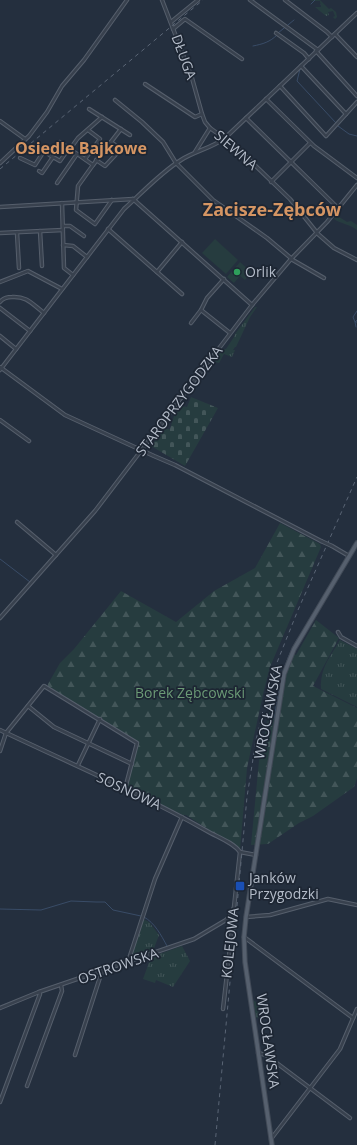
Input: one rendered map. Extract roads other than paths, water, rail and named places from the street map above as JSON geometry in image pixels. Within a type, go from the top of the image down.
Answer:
[{"type":"main road","name":"WROCŁAWSKA","points":[[272,1145],[245,962],[244,937],[246,916],[284,674],[294,649],[357,543]]},
{"type":"street","points":[[0,163],[25,139],[46,112],[62,86],[84,60],[127,0]]},
{"type":"street","name":"DŁUGA","points":[[162,0],[195,88],[202,114]]},
{"type":"street","points":[[170,22],[198,0]]},
{"type":"street","points":[[250,0],[317,51],[357,96]]},
{"type":"street","points":[[285,0],[332,37]]},
{"type":"street","points":[[349,556],[175,465],[65,415],[0,368],[133,199],[176,163],[194,152],[225,138],[357,14]]},
{"type":"street","points":[[173,29],[185,20],[242,59]]},
{"type":"street","points":[[276,33],[304,53],[309,59]]},
{"type":"street","points":[[335,34],[357,57]]},
{"type":"street","points":[[301,66],[346,114]]},
{"type":"street","points":[[145,84],[195,117],[202,114]]},
{"type":"street","points":[[280,86],[326,136],[357,102]]},
{"type":"street","points":[[266,99],[310,143],[357,178]]},
{"type":"street","points":[[115,100],[142,122],[163,142],[176,163],[213,200],[267,238],[292,259],[324,278]]},
{"type":"street","points":[[89,109],[130,135]]},
{"type":"street","name":"SIEWNA","points":[[202,114],[205,122],[210,128],[225,138],[295,204],[318,233],[334,248],[357,260]]},
{"type":"street","points":[[20,158],[34,165],[44,151],[60,161],[78,138],[102,117]]},
{"type":"street","points":[[246,118],[338,208]]},
{"type":"street","points":[[0,121],[25,139]]},
{"type":"street","points":[[194,152],[210,128]]},
{"type":"street","points":[[112,200],[95,224],[76,210],[78,186],[96,160],[121,129]]},
{"type":"street","points":[[85,159],[100,139],[88,130]]},
{"type":"street","points":[[219,133],[219,142]]},
{"type":"street","points":[[39,171],[42,173],[60,142],[93,165]]},
{"type":"street","points":[[96,160],[105,166],[121,149],[110,142]]},
{"type":"street","points":[[271,182],[310,143]]},
{"type":"street","points":[[57,184],[77,154]]},
{"type":"street","name":"STAROPRZYGODZKA","points":[[0,618],[95,511],[252,305],[292,259],[318,233],[357,185]]},
{"type":"street","points":[[123,203],[126,200],[133,199],[252,305]]},
{"type":"street","points":[[0,207],[112,200],[128,204]]},
{"type":"street","points":[[126,200],[128,204]]},
{"type":"street","points":[[62,203],[64,268],[73,275]]},
{"type":"street","points":[[123,203],[124,209]]},
{"type":"street","points":[[63,226],[70,226],[84,236]]},
{"type":"street","points":[[108,229],[182,294]]},
{"type":"street","points":[[0,234],[63,230]]},
{"type":"street","points":[[40,231],[42,266]]},
{"type":"street","points":[[18,233],[19,268]]},
{"type":"street","points":[[157,272],[182,242]]},
{"type":"street","points":[[64,245],[73,246],[87,256]]},
{"type":"street","points":[[0,282],[28,271],[62,289]]},
{"type":"street","points":[[191,324],[207,298],[224,279]]},
{"type":"street","points":[[0,302],[2,299],[7,297],[21,297],[44,313]]},
{"type":"street","points":[[0,308],[30,331]]},
{"type":"street","points":[[201,310],[230,333]]},
{"type":"street","points":[[0,336],[16,349]]},
{"type":"street","points":[[0,420],[29,441]]},
{"type":"street","points":[[17,522],[56,555]]},
{"type":"street","points":[[338,632],[341,637],[357,646]]},
{"type":"street","points":[[0,751],[6,733],[44,686],[137,743],[125,789]]},
{"type":"street","points":[[28,706],[54,727],[132,764]]},
{"type":"street","points":[[78,765],[100,719]]},
{"type":"street","name":"SOSNOWA","points":[[0,730],[182,817],[227,842],[240,852],[256,855]]},
{"type":"street","points":[[128,962],[155,879],[182,817]]},
{"type":"street","name":"KOLEJOWA","points":[[223,1009],[233,920],[231,915],[234,907],[240,852]]},
{"type":"street","points":[[246,916],[270,915],[328,899],[357,905]]},
{"type":"street","name":"OSTROWSKA","points":[[0,1008],[39,992],[194,939],[226,920],[231,915]]},
{"type":"street","points":[[244,937],[353,1018]]},
{"type":"street","points":[[75,1054],[102,971]]},
{"type":"street","points":[[27,1086],[62,991],[61,985]]},
{"type":"street","points":[[0,1102],[40,994],[39,992]]},
{"type":"street","points":[[271,1139],[340,1049],[357,1009]]},
{"type":"street","points":[[258,1053],[264,1054],[350,1118]]},
{"type":"waterway","points":[[311,4],[315,0]]},
{"type":"waterway","points":[[278,33],[294,20]]},
{"type":"waterway","points":[[253,46],[266,42],[277,35]]},
{"type":"waterway","points":[[300,69],[297,81],[336,123]]},
{"type":"waterway","points":[[338,126],[349,134],[357,136]]},
{"type":"waterway","points":[[357,311],[353,317],[355,322],[357,322]]},
{"type":"waterway","points":[[356,327],[355,322],[357,320]]},
{"type":"waterway","points":[[0,559],[30,582]]},
{"type":"waterway","points":[[274,719],[285,667],[298,638]]},
{"type":"waterway","points":[[0,909],[41,910],[71,901],[105,902],[113,910],[141,916]]},
{"type":"waterway","points":[[144,917],[155,926],[167,946]]},
{"type":"railway","points":[[0,169],[203,0]]},
{"type":"railway","points":[[215,1145],[247,797],[256,740],[276,665],[298,610],[357,477]]},
{"type":"place","name":"Orlik","points":[[237,272]]},
{"type":"place","name":"Janków Przygodzki","points":[[240,886]]},
{"type":"district","name":"Osiedle Bajkowe","points":[[81,148]]},
{"type":"district","name":"Zacisze-Zębców","points":[[272,210]]},
{"type":"park label","name":"Borek Zębcowski","points":[[190,693]]}]
